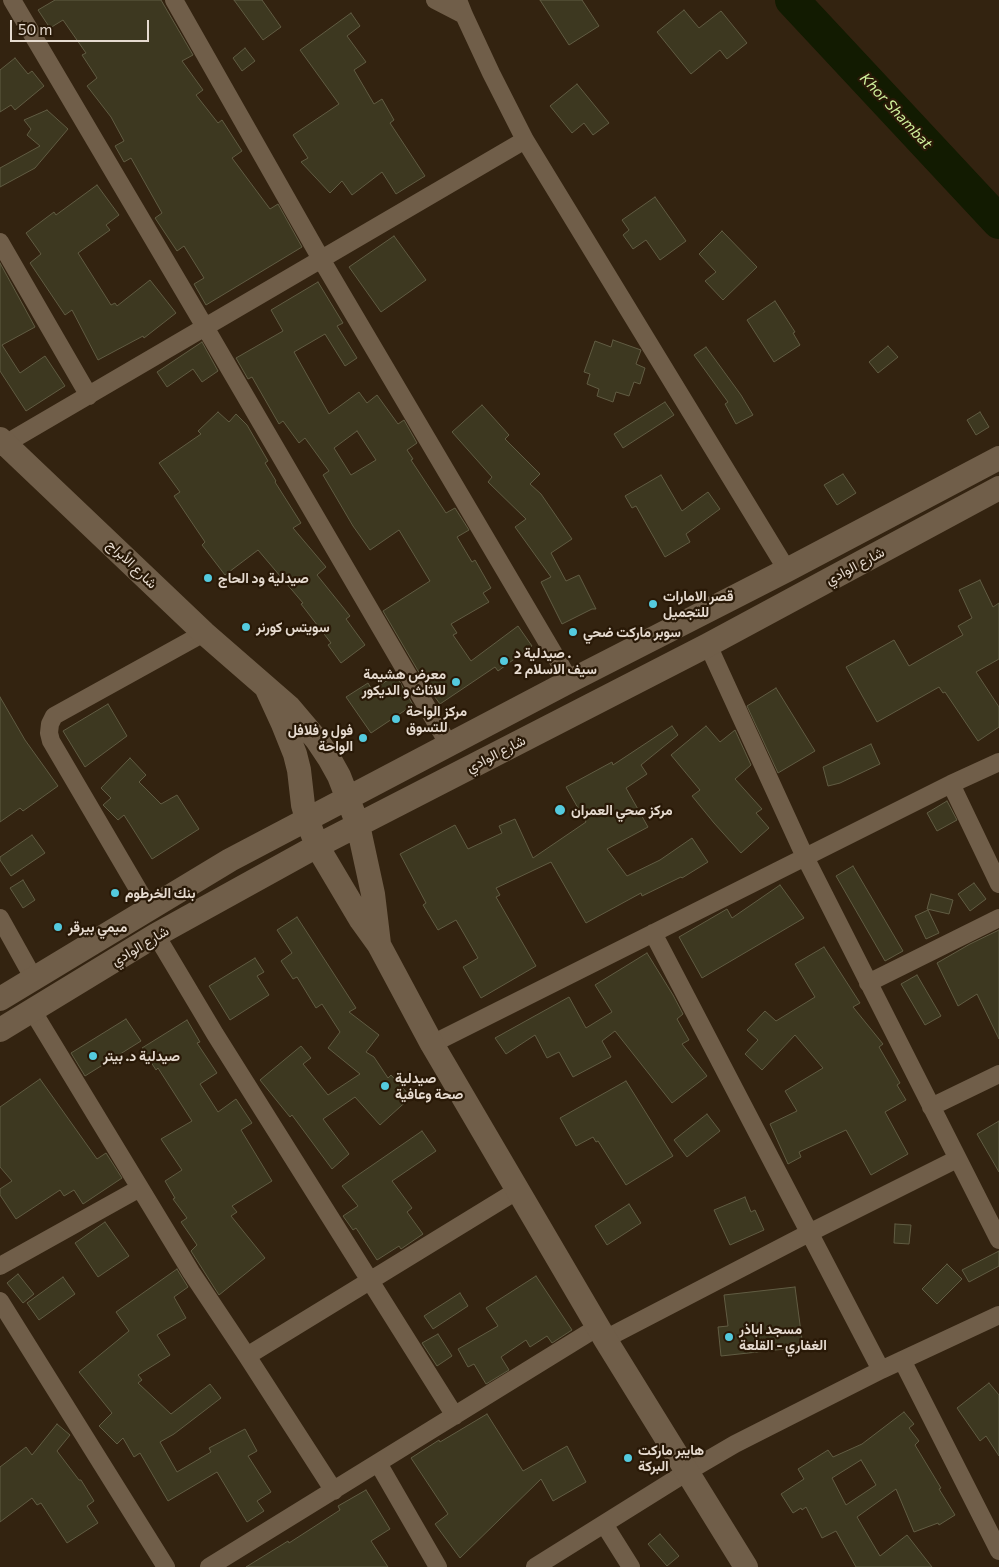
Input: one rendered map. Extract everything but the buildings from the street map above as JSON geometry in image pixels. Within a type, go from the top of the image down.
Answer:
[{"type":"main road","name":"شارع الأبراج","points":[[2,443],[204,633],[289,707],[317,740],[332,764],[358,825],[373,894],[379,945]]},
{"type":"main road","name":"شارع الوادي","points":[[0,999],[230,860],[999,458]]},
{"type":"main road","name":"شارع الوادي","points":[[0,1030],[156,935],[316,846],[708,645],[994,495]]},
{"type":"main road","points":[[266,686],[295,754],[303,805],[316,846],[361,920],[379,945],[432,1044],[602,1333],[746,1567]]},
{"type":"street","points":[[12,0],[206,327],[449,744]]},
{"type":"street","points":[[174,0],[321,259],[570,681]]},
{"type":"street","points":[[435,0],[461,8],[524,140],[787,570]]},
{"type":"street","points":[[2,443],[89,396],[524,140]]},
{"type":"street","points":[[0,242],[89,396]]},
{"type":"street","points":[[149,908],[51,741],[49,733],[50,724],[54,716],[204,633]]},
{"type":"street","points":[[708,645],[805,857],[999,1240]]},
{"type":"street","points":[[432,1044],[951,784],[999,762]]},
{"type":"street","points":[[951,784],[999,884]]},
{"type":"street","points":[[0,918],[34,978]]},
{"type":"street","points":[[868,983],[999,918]]},
{"type":"street","points":[[653,933],[881,1370]]},
{"type":"street","points":[[156,935],[455,1416]]},
{"type":"street","points":[[32,1010],[191,1272],[334,1490]]},
{"type":"street","points":[[931,1107],[999,1074]]},
{"type":"street","points":[[209,1567],[455,1416],[602,1333],[957,1159]]},
{"type":"street","points":[[0,1266],[140,1188]]},
{"type":"street","points":[[247,1356],[518,1190]]},
{"type":"street","points":[[0,1301],[166,1567]]},
{"type":"street","points":[[535,1567],[686,1472],[735,1444],[881,1370],[999,1314]]},
{"type":"street","points":[[902,1360],[999,1551]]},
{"type":"street","points":[[378,1463],[438,1567]]},
{"type":"street","points":[[604,1524],[631,1567]]},
{"type":"waterway","name":"Khor Shambat","points":[[792,0],[999,222]]},
{"type":"place","name":"صيدلية ود الحاج","points":[[208,578]]},
{"type":"place","name":"قصر الامارات للتجميل","points":[[653,604]]},
{"type":"place","name":"سويتس كورنر","points":[[246,627]]},
{"type":"place","name":"سوبر ماركت ضحي","points":[[573,632]]},
{"type":"place","name":"صيدلية د . سيف الاسلام 2","points":[[504,661]]},
{"type":"place","name":"معرض هشيمة للاثاث و الديكور","points":[[456,682]]},
{"type":"place","name":"مركز الواحة للتسوق","points":[[396,719]]},
{"type":"place","name":"فول و فلافل الواحة","points":[[363,738]]},
{"type":"place","name":"مركز صحي العمران","points":[[560,810]]},
{"type":"place","name":"بنك الخرطوم","points":[[115,893]]},
{"type":"place","name":"ميمي بيرقر","points":[[58,927]]},
{"type":"place","name":"صيدلية د. بيتر","points":[[93,1056]]},
{"type":"place","name":"صيدلية صحة وعافية","points":[[385,1086]]},
{"type":"place","name":"مسجد اباذر الغفاري - القلعة","points":[[729,1337]]},
{"type":"place","name":"هايبر ماركت البركة","points":[[628,1458]]}]
